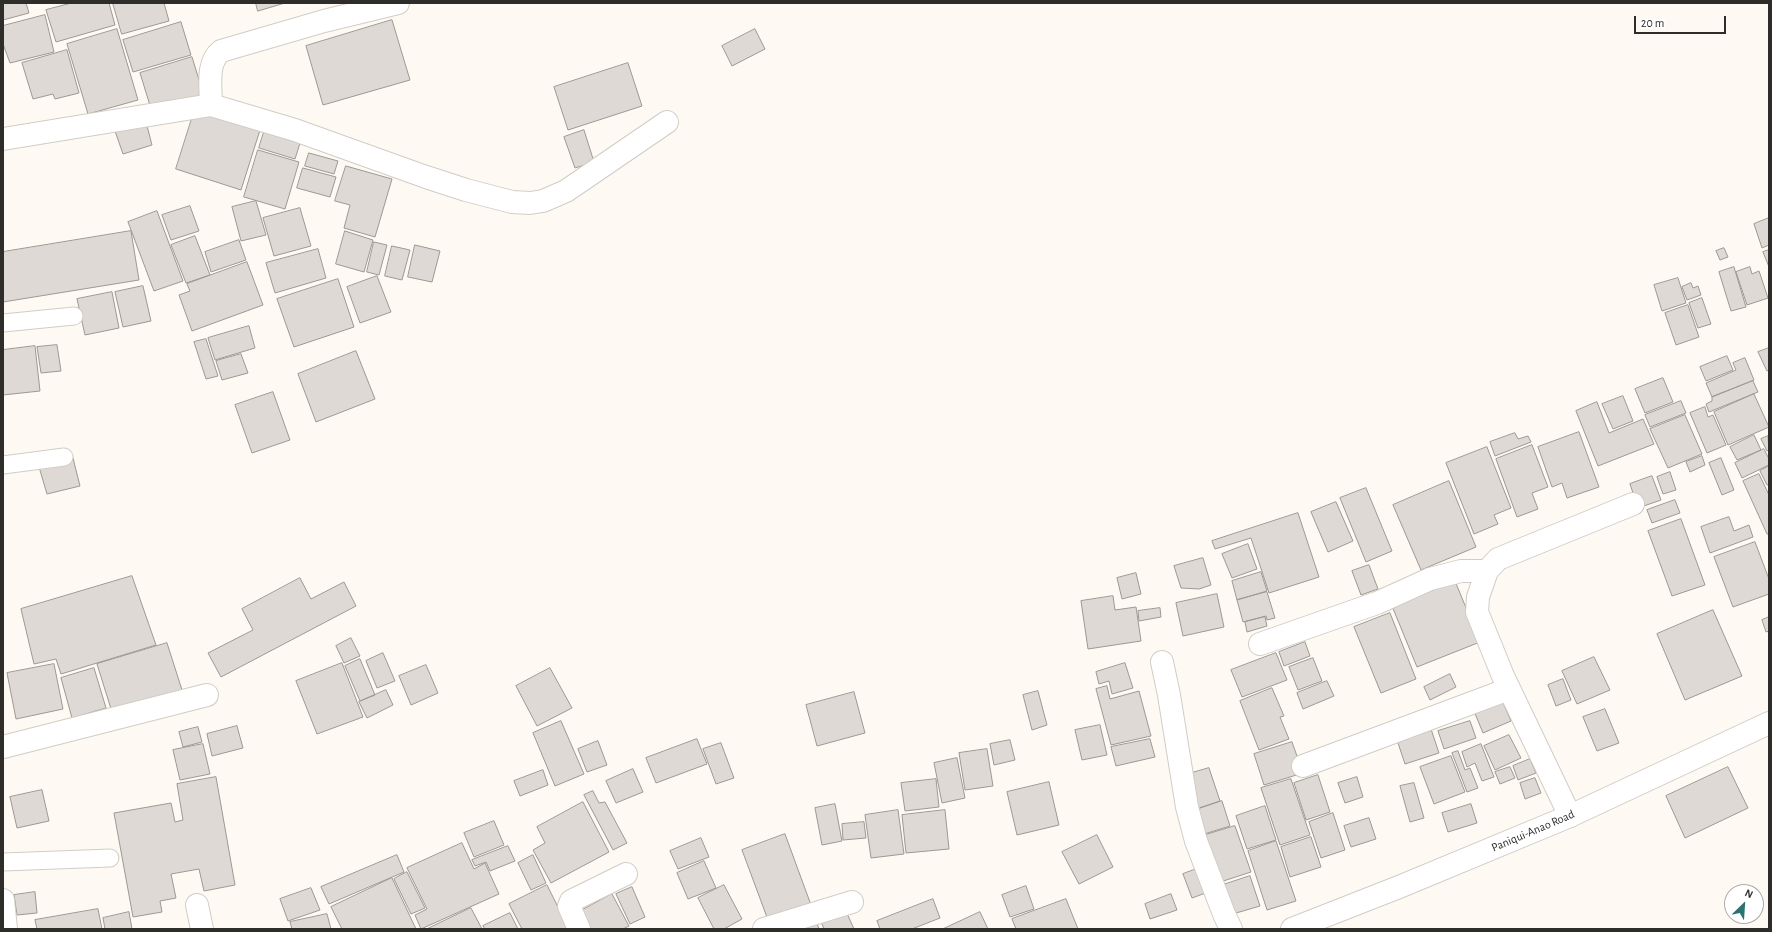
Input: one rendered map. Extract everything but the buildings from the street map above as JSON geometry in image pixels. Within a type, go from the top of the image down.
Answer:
[{"type":"street","points":[[211,105],[211,68],[214,56],[221,51],[324,21],[398,3]]},
{"type":"street","points":[[3,139],[211,105],[295,130],[466,190],[512,202],[530,204],[543,201],[566,191],[667,122]]},
{"type":"street","points":[[1570,816],[1509,689],[1477,612],[1478,597],[1487,571],[1498,559],[1633,504]]},
{"type":"street","points":[[1260,644],[1377,603],[1430,579],[1461,571],[1487,571]]},
{"type":"street","points":[[1162,662],[1187,807],[1196,841],[1231,929]]},
{"type":"street","points":[[1303,766],[1509,689]]},
{"type":"street","points":[[3,747],[207,695]]},
{"type":"street","name":"Paniqui-Anao Road","points":[[1292,929],[1392,890],[1570,816],[1769,723]]},
{"type":"street","points":[[579,929],[569,906],[571,901],[626,874]]},
{"type":"street","points":[[3,900],[6,929]]},
{"type":"street","points":[[764,929],[852,902]]},
{"type":"street","points":[[197,905],[202,929]]},
{"type":"lane","points":[[3,323],[74,316]]},
{"type":"lane","points":[[3,465],[64,457]]},
{"type":"lane","points":[[3,862],[110,858]]}]
